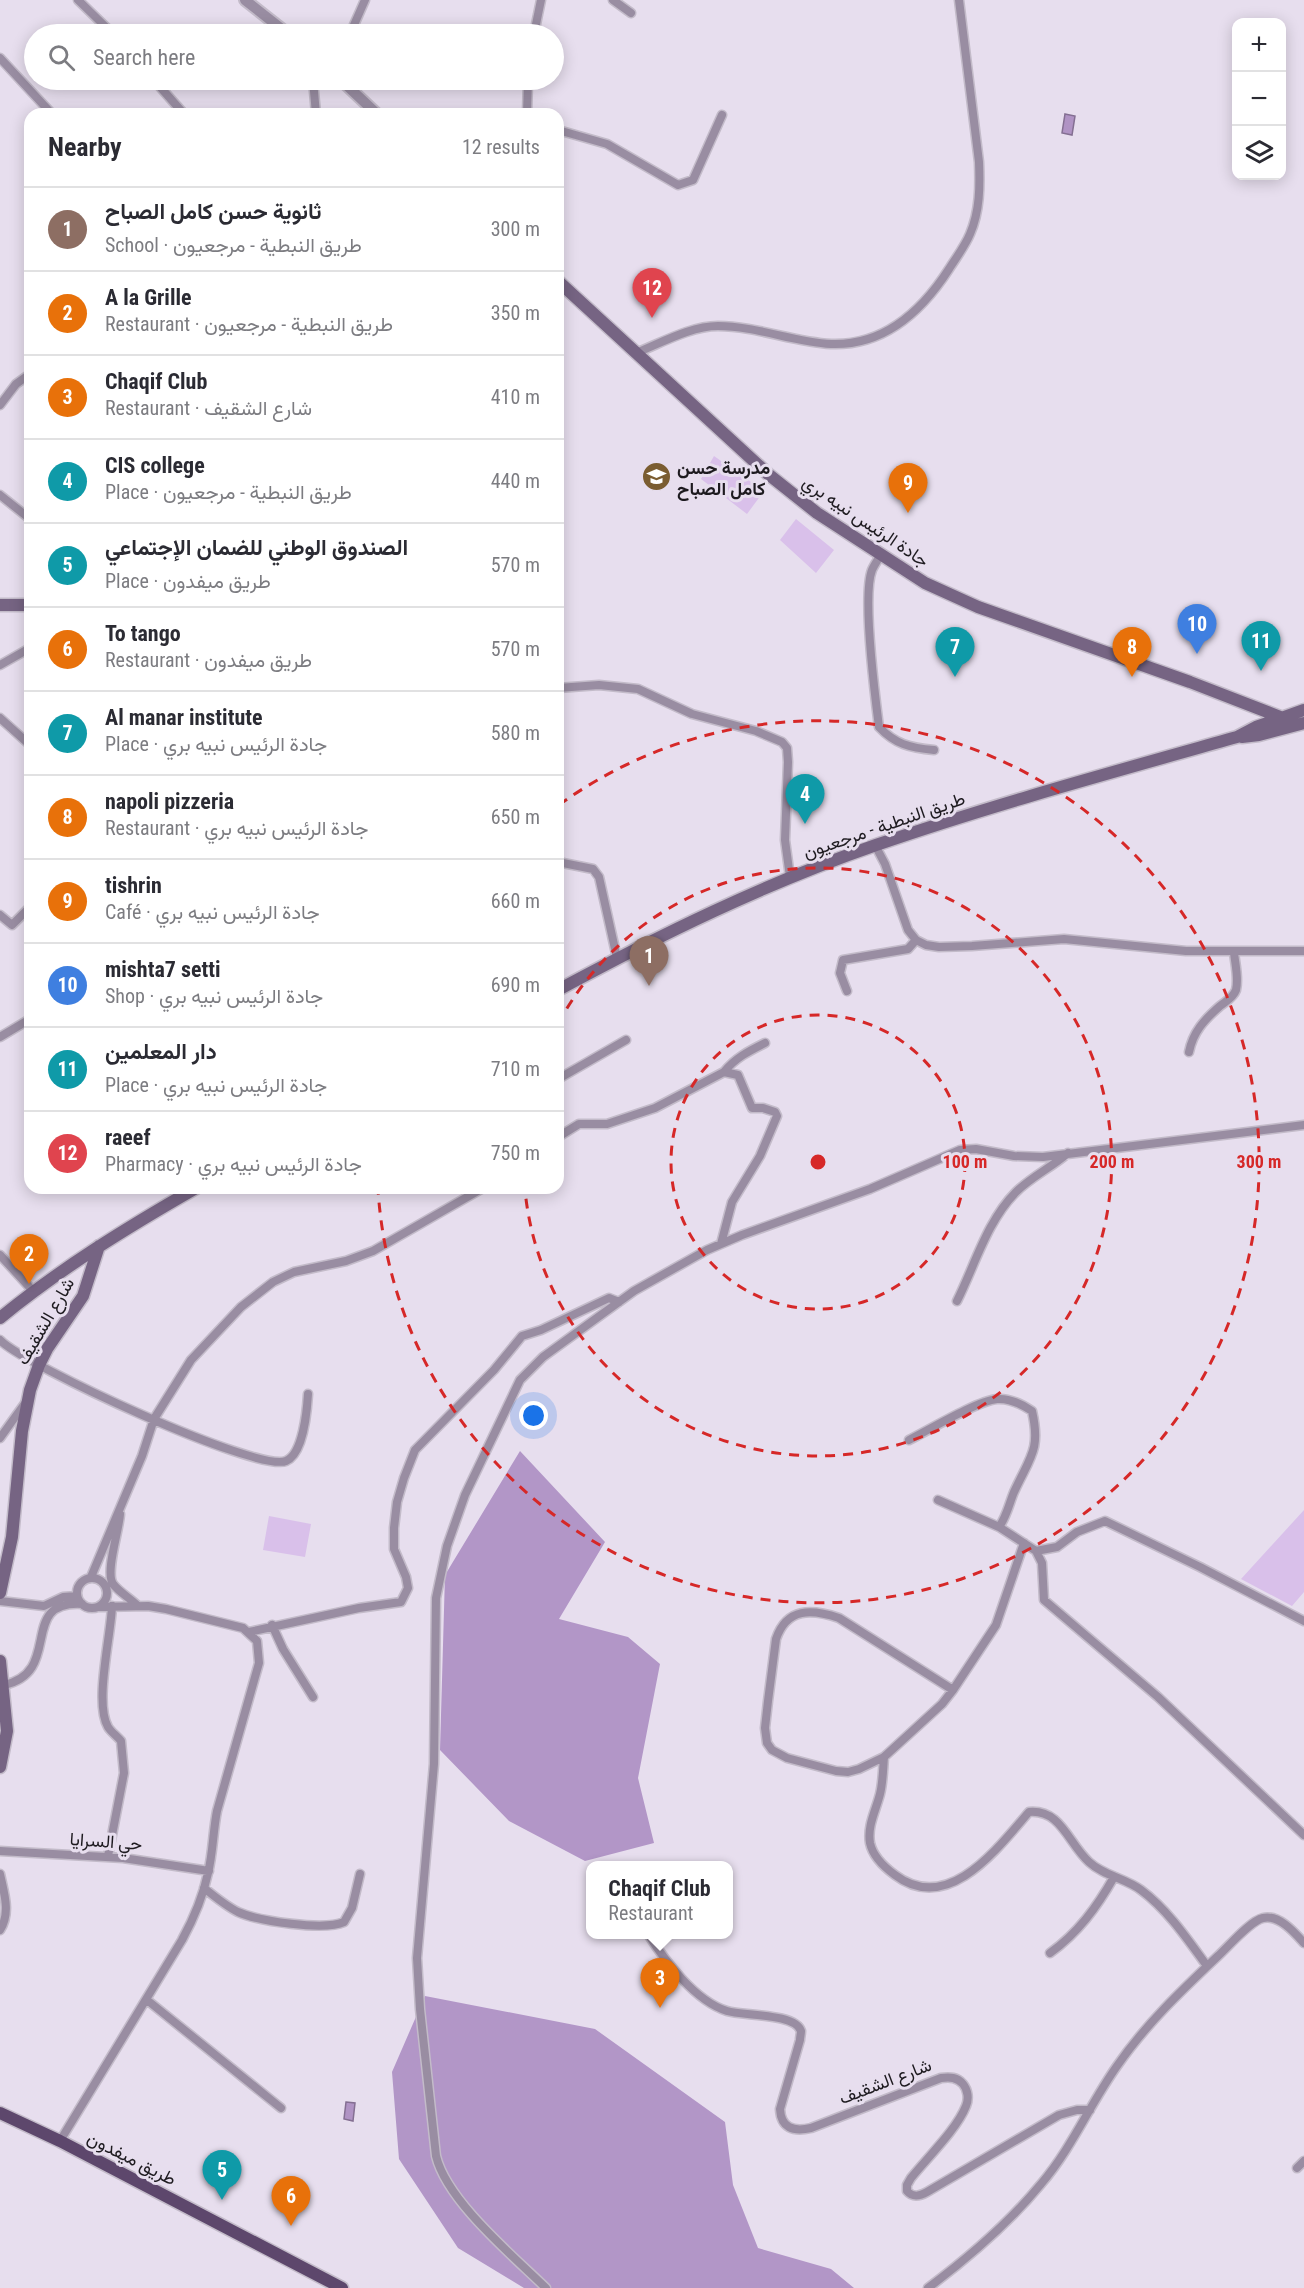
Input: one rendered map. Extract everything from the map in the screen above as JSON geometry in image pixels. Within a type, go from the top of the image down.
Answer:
[{"type":"main road","name":"جادة الرئيس نبيه بري","points":[[564,287],[768,474],[817,513],[925,583],[978,607],[1214,691],[1263,702],[1297,719]]},
{"type":"main road","points":[[0,605],[24,605]]},
{"type":"main road","name":"طريق النبطية - مرجعيون","points":[[564,987],[618,958],[790,878],[874,845],[962,816],[1238,737],[1248,737],[1297,719]]},
{"type":"main road","points":[[0,1318],[33,1291],[99,1246],[186,1194]]},
{"type":"main road","name":"شارع الشقيف","points":[[0,1593],[14,1520],[22,1431],[28,1401],[39,1365],[83,1296],[99,1246]]},
{"type":"main road","points":[[0,1661],[7,1731],[0,1767]]},
{"type":"main road","name":"طريق ميفدون","points":[[0,2113],[60,2141],[342,2288]]},
{"type":"street","points":[[78,0],[103,24]]},
{"type":"street","points":[[245,0],[255,4],[277,24]]},
{"type":"street","points":[[354,24],[365,0]]},
{"type":"street","points":[[536,24],[541,0]]},
{"type":"street","points":[[614,0],[632,13]]},
{"type":"street","points":[[636,353],[696,330],[717,326],[831,344],[852,343],[895,329],[924,303],[943,278],[970,234],[980,188],[979,162],[959,0]]},
{"type":"street","points":[[0,58],[24,84]]},
{"type":"street","points":[[30,90],[46,108]]},
{"type":"street","points":[[163,90],[179,108]]},
{"type":"street","points":[[314,90],[315,108]]},
{"type":"street","points":[[352,90],[371,108]]},
{"type":"street","points":[[527,108],[528,90]]},
{"type":"street","points":[[564,132],[607,144],[678,185],[693,180],[722,115]]},
{"type":"street","points":[[0,405],[16,384],[24,378]]},
{"type":"street","points":[[0,495],[24,514]]},
{"type":"street","points":[[881,554],[872,570],[869,585],[870,626],[879,727],[890,738],[903,745],[934,750]]},
{"type":"street","points":[[0,665],[24,651]]},
{"type":"street","points":[[564,688],[599,685],[638,689],[692,714],[756,731],[782,742],[787,748],[788,762],[785,840],[790,878]]},
{"type":"street","points":[[0,718],[24,740]]},
{"type":"street","points":[[874,845],[885,864],[908,930],[916,940],[926,945],[939,947],[1064,939],[1186,951],[1304,951]]},
{"type":"street","points":[[564,863],[593,869],[599,877],[618,958]]},
{"type":"street","points":[[0,915],[12,925],[24,913]]},
{"type":"street","points":[[847,991],[840,973],[843,960],[908,949],[916,940]]},
{"type":"street","points":[[1189,1052],[1198,1028],[1233,996],[1237,983],[1234,952]]},
{"type":"street","points":[[0,1037],[24,1025]]},
{"type":"street","points":[[564,1076],[626,1040]]},
{"type":"street","points":[[564,1134],[579,1125],[607,1124],[655,1108],[724,1072],[732,1062],[765,1043]]},
{"type":"street","points":[[721,1244],[732,1202],[760,1156],[777,1116],[775,1112],[763,1108],[752,1108],[738,1075],[724,1072]]},
{"type":"street","points":[[546,2288],[455,2195],[439,2168],[420,2008],[417,1959],[434,1764],[436,1598],[447,1546],[465,1495],[520,1380],[543,1357],[619,1302],[649,1282],[721,1244],[870,1189],[960,1150],[976,1149],[1029,1157],[1222,1137],[1304,1125]]},
{"type":"street","points":[[957,1301],[991,1228],[1010,1198],[1068,1153]]},
{"type":"street","points":[[91,1577],[142,1456],[154,1419],[191,1360],[241,1308],[273,1282],[294,1272],[346,1261],[373,1251],[473,1194]]},
{"type":"street","points":[[0,1255],[33,1291]]},
{"type":"street","points":[[249,1632],[272,1625],[401,1602],[408,1588],[406,1577],[394,1549],[394,1528],[402,1486],[415,1450],[494,1371],[522,1336],[541,1330],[609,1298],[619,1302]]},
{"type":"street","points":[[0,1340],[13,1351],[81,1387],[154,1419],[233,1451],[280,1462],[291,1458],[297,1450],[305,1421],[308,1394]]},
{"type":"street","points":[[909,1440],[973,1408],[997,1399],[1023,1405],[1032,1411],[1037,1432],[1034,1450],[999,1527]]},
{"type":"street","points":[[0,1438],[28,1401]]},
{"type":"street","points":[[938,1500],[999,1527],[1036,1551],[1042,1563],[1044,1600],[1158,1698],[1304,1835]]},
{"type":"street","points":[[100,1607],[106,1600],[113,1549],[119,1528],[120,1508]]},
{"type":"street","points":[[1036,1551],[1057,1548],[1077,1532],[1105,1521],[1304,1621]]},
{"type":"street","points":[[953,1690],[839,1618],[818,1612],[805,1612],[787,1621],[779,1630],[776,1639],[765,1728],[767,1743],[772,1750],[787,1758],[836,1771],[848,1772],[859,1769],[884,1757],[942,1704],[953,1690],[996,1625],[1024,1543]]},
{"type":"street","points":[[82,1604],[77,1596],[78,1586],[91,1577],[103,1581],[138,1606]]},
{"type":"street","points":[[0,1601],[44,1606],[63,1597],[77,1596]]},
{"type":"street","points":[[4,1685],[20,1680],[34,1665],[44,1625],[52,1611],[67,1604],[82,1604],[90,1608],[138,1606],[166,1609],[231,1624],[249,1632],[258,1644],[257,1673],[217,1811],[209,1870],[190,1925],[147,2000],[60,2141]]},
{"type":"street","points":[[108,1856],[124,1773],[121,1741],[108,1727],[102,1704],[112,1606]]},
{"type":"street","points":[[272,1625],[283,1649],[313,1697]]},
{"type":"street","points":[[884,1757],[880,1792],[870,1828],[870,1842],[875,1855],[886,1869],[901,1880],[915,1887],[930,1889],[950,1884],[962,1878],[992,1855],[1029,1812],[1046,1813],[1055,1819],[1088,1861],[1140,1889],[1156,1902],[1180,1929],[1207,1966]]},
{"type":"street","name":"حي السرايا","points":[[0,1851],[108,1856],[151,1860],[209,1870]]},
{"type":"street","points":[[0,1874],[6,1918],[0,1930]]},
{"type":"street","points":[[204,1888],[227,1906],[246,1916],[299,1926],[333,1926],[344,1922],[350,1914],[360,1874]]},
{"type":"street","points":[[1050,1953],[1064,1943],[1089,1917],[1114,1877]]},
{"type":"street","points":[[928,2288],[997,2229],[1042,2184],[1118,2065],[1144,2030],[1207,1966],[1257,1921],[1264,1918],[1279,1921],[1304,1943]]},
{"type":"street","name":"شارع الشقيف","points":[[651,1939],[682,1978],[715,2006],[742,2014],[779,2017],[797,2025],[801,2031],[800,2040],[780,2109],[781,2120],[788,2128],[802,2130],[821,2125],[942,2078],[951,2077],[963,2084],[967,2091],[967,2106],[911,2178],[907,2185],[907,2191],[910,2194],[920,2196],[936,2188],[1059,2115],[1077,2110],[1090,2110]]},
{"type":"street","points":[[147,2000],[281,2108]]},
{"type":"street","points":[[1297,2168],[1304,2161]]},
{"type":"shaded area","points":[[1065,114],[1075,116],[1072,135],[1062,133]]},
{"type":"shaded area","points":[[714,456],[764,491],[747,514],[701,479]]},
{"type":"shaded area","points":[[796,519],[834,550],[816,573],[780,540]]},
{"type":"shaded area","points":[[520,1451],[605,1542],[559,1619],[628,1637],[660,1664],[638,1778],[654,1843],[585,1861],[509,1821],[440,1750],[445,1575]]},
{"type":"shaded area","points":[[1304,1510],[1304,1592],[1292,1606],[1241,1579]]},
{"type":"shaded area","points":[[269,1516],[311,1524],[305,1557],[263,1550]]},
{"type":"shaded area","points":[[425,1996],[595,2029],[725,2122],[733,2185],[758,2248],[831,2269],[854,2288],[524,2288],[458,2248],[399,2159],[392,2072]]},
{"type":"shaded area","points":[[346,2102],[355,2103],[353,2121],[344,2119]]},
{"type":"place","name":"raeef","points":[[652,318]]},
{"type":"place","name":"مدرسة حسن كامل الصباح","points":[[656,477]]},
{"type":"place","name":"tishrin","points":[[908,513]]},
{"type":"place","name":"mishta7 setti","points":[[1197,654]]},
{"type":"place","name":"دار المعلمين","points":[[1261,671]]},
{"type":"place","name":"Al manar institute","points":[[955,677]]},
{"type":"place","name":"napoli pizzeria","points":[[1132,677]]},
{"type":"place","name":"CIS college","points":[[805,824]]},
{"type":"place","name":"ثانوية حسن كامل الصباح","points":[[649,986]]},
{"type":"place","name":"A la Grille","points":[[29,1284]]},
{"type":"place","name":"Chaqif Club","points":[[660,2008]]},
{"type":"place","name":"الصندوق الوطني للضمان الإجتماعي","points":[[222,2200]]},
{"type":"place","name":"To tango","points":[[291,2226]]}]
